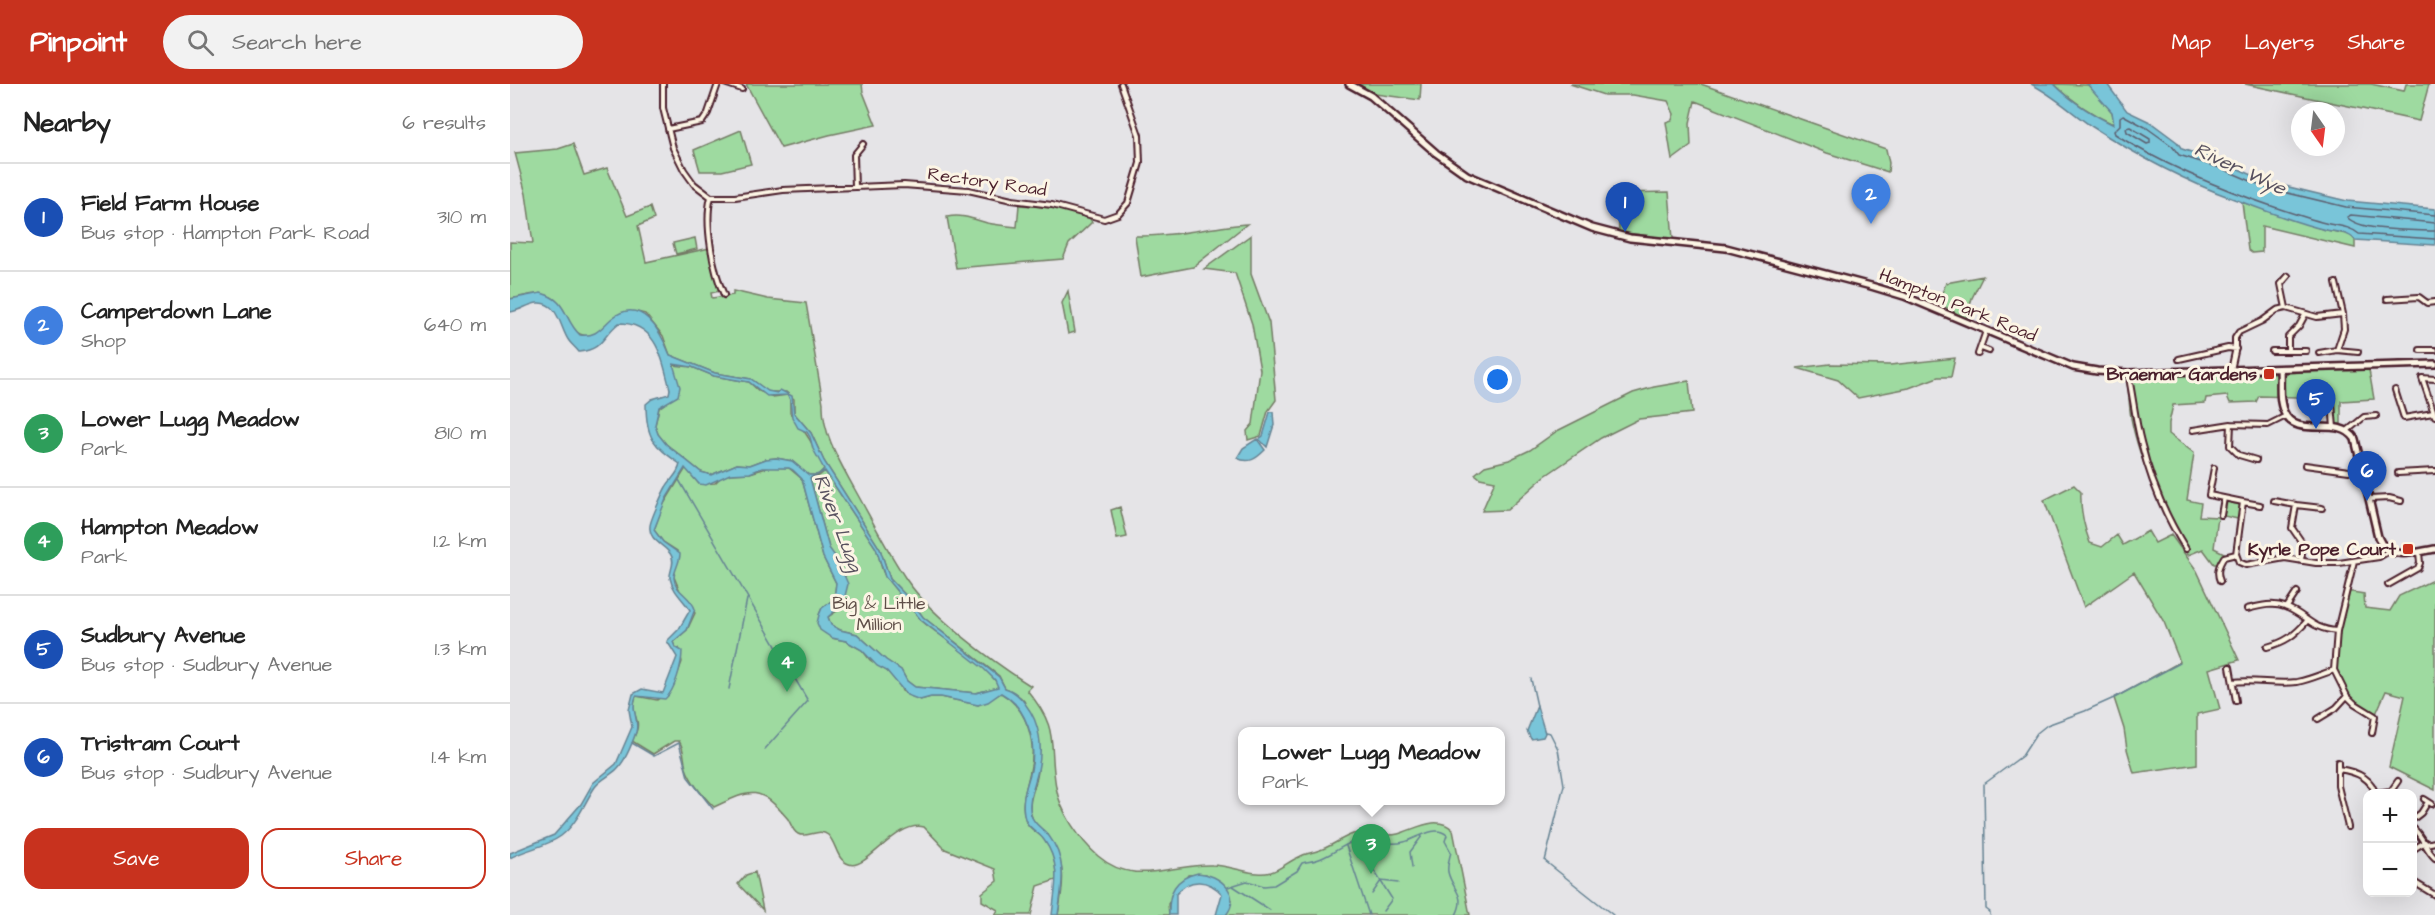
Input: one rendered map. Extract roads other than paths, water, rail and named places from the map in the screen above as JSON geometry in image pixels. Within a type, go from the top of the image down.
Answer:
[{"type":"main road","name":"Hampton Park Road","points":[[1349,84],[1371,96],[1451,164],[1486,184],[1605,233],[1637,239],[1707,245],[1790,263],[1904,296],[2073,367],[2128,373],[2435,364]]},
{"type":"main road","points":[[2280,369],[2282,409],[2292,422],[2301,426],[2347,430],[2355,439],[2378,537],[2383,546],[2389,551],[2400,553],[2435,549]]},
{"type":"street","points":[[663,84],[662,99],[673,148],[694,184],[711,197],[709,226],[717,275],[724,295]]},
{"type":"street","points":[[668,129],[702,122],[708,113],[718,84]]},
{"type":"street","points":[[727,84],[742,89]]},
{"type":"street","name":"Rectory Road","points":[[711,197],[735,197],[783,190],[904,185],[968,190],[1012,200],[1052,205],[1104,219],[1114,217],[1128,203],[1140,156],[1137,124],[1127,106],[1121,84]]},
{"type":"street","points":[[855,187],[854,155],[863,144]]},
{"type":"street","points":[[2286,308],[2281,284],[2288,276]]},
{"type":"street","points":[[2336,283],[2344,324],[2337,350]]},
{"type":"street","points":[[2387,299],[2419,297],[2427,303],[2435,302]]},
{"type":"street","points":[[2231,370],[2236,349],[2235,338],[2239,332],[2262,321],[2277,310],[2286,308],[2305,315],[2323,317],[2343,314]]},
{"type":"street","points":[[2288,349],[2288,338],[2305,315]]},
{"type":"street","points":[[1978,354],[1986,331]]},
{"type":"street","points":[[1981,348],[1989,351]]},
{"type":"street","points":[[2179,359],[2228,348],[2236,349]]},
{"type":"street","points":[[2272,351],[2288,349],[2306,351]]},
{"type":"street","points":[[2319,353],[2337,350],[2358,352]]},
{"type":"street","points":[[2420,350],[2435,350]]},
{"type":"street","points":[[2128,373],[2141,445],[2154,483],[2186,549]]},
{"type":"street","points":[[2395,390],[2402,417],[2434,415],[2422,378],[2435,379]]},
{"type":"street","points":[[2332,403],[2334,428]]},
{"type":"street","points":[[2193,430],[2231,424],[2268,425],[2286,416]]},
{"type":"street","points":[[2347,430],[2364,417],[2376,416]]},
{"type":"street","points":[[2231,424],[2230,446],[2239,455],[2256,460]]},
{"type":"street","points":[[2305,465],[2349,471],[2362,469]]},
{"type":"street","points":[[2214,468],[2209,495],[2260,505]]},
{"type":"street","points":[[2398,473],[2435,471]]},
{"type":"street","points":[[2222,515],[2224,498]]},
{"type":"street","points":[[2369,499],[2389,498],[2401,501]]},
{"type":"street","points":[[2274,501],[2322,508]]},
{"type":"street","points":[[2243,502],[2236,554],[2239,562],[2246,565],[2277,558],[2322,563],[2354,561],[2379,557],[2389,551]]},
{"type":"street","points":[[2296,505],[2292,528],[2303,544],[2301,561]]},
{"type":"street","points":[[2370,558],[2383,546]]},
{"type":"street","points":[[2388,585],[2418,568],[2419,552]]},
{"type":"street","points":[[2220,581],[2217,575],[2220,563],[2224,557],[2236,554]]},
{"type":"street","points":[[2354,561],[2337,631],[2334,670],[2354,703],[2374,716],[2372,733]]},
{"type":"street","points":[[2287,607],[2297,592]]},
{"type":"street","points":[[2247,609],[2265,605],[2287,607],[2322,630],[2337,631]]},
{"type":"street","points":[[2267,647],[2285,642],[2294,636],[2307,621]]},
{"type":"street","points":[[2230,667],[2236,701]]},
{"type":"street","points":[[2233,682],[2252,680],[2277,683],[2298,682],[2334,670]]},
{"type":"street","points":[[2318,719],[2336,708],[2348,696]]},
{"type":"street","points":[[2338,762],[2338,786],[2344,821],[2348,827]]},
{"type":"street","points":[[2338,769],[2352,772],[2366,780],[2374,789]]},
{"type":"street","points":[[2393,789],[2398,781]]},
{"type":"street","points":[[2417,816],[2428,802]]},
{"type":"street","points":[[2417,833],[2435,858]]},
{"type":"street","points":[[2417,848],[2435,842]]},
{"type":"street","points":[[2417,884],[2435,895]]},
{"type":"water","points":[[2031,84],[2054,84],[2082,107],[2114,125],[2112,112],[2087,84],[2107,84],[2127,111],[2150,122],[2177,142],[2182,149],[2225,163],[2268,182],[2347,201],[2435,209],[2435,245],[2355,240],[2345,234],[2291,220],[2215,192],[2125,147]]},
{"type":"water","points":[[541,293],[550,296],[561,305],[580,335],[594,333],[622,312],[640,313],[655,327],[670,355],[715,373],[751,379],[768,391],[777,393],[780,390],[792,396],[794,413],[811,433],[824,461],[880,549],[890,579],[923,617],[999,677],[1005,688],[1020,697],[1031,712],[1039,736],[1040,753],[1030,809],[1034,821],[1049,836],[1059,855],[1062,874],[1058,915],[1052,915],[1056,876],[1050,849],[1029,826],[1024,815],[1024,798],[1031,770],[1032,748],[1024,716],[1010,699],[1001,693],[988,702],[978,705],[941,697],[920,700],[907,695],[887,671],[877,666],[862,650],[846,641],[832,638],[820,630],[817,623],[819,615],[822,608],[834,599],[836,583],[823,557],[802,479],[789,468],[762,468],[750,473],[730,474],[706,485],[699,484],[685,468],[666,499],[654,530],[663,542],[680,554],[674,575],[675,583],[695,609],[687,630],[673,642],[675,647],[682,651],[675,684],[665,699],[636,696],[634,707],[637,727],[626,757],[617,769],[595,787],[567,831],[549,843],[510,858],[510,853],[554,835],[581,804],[593,783],[616,764],[632,727],[629,710],[633,694],[642,689],[663,693],[677,657],[667,641],[679,629],[690,610],[671,583],[673,561],[671,555],[654,539],[650,531],[660,500],[680,464],[657,446],[650,433],[646,416],[646,404],[652,399],[669,394],[670,389],[656,345],[642,329],[619,323],[598,345],[579,352],[569,341],[550,306],[537,303],[510,312],[510,299]],"holes":[[[673,364],[692,367],[714,376],[749,382],[767,396],[788,395],[792,417],[798,428],[807,432],[824,469],[819,474],[825,471],[876,548],[885,577],[921,620],[984,669],[995,680],[998,687],[976,693],[915,687],[907,681],[901,670],[857,634],[831,625],[828,617],[843,604],[848,584],[837,559],[829,548],[810,478],[816,475],[809,475],[792,461],[776,458],[750,465],[737,464],[711,475],[701,472],[666,444],[658,434],[655,425],[659,407],[678,396],[680,387]]]},
{"type":"water","points":[[1270,412],[1273,412],[1274,425],[1267,447],[1259,439],[1263,436]]},
{"type":"water","points":[[1257,439],[1265,450],[1262,453],[1249,460],[1237,458],[1243,448]]},
{"type":"water","points":[[1537,706],[1545,733],[1543,737],[1531,739],[1527,731]]},
{"type":"water","points":[[1198,873],[1214,877],[1226,886],[1232,900],[1226,915],[1216,915],[1222,894],[1211,885],[1199,882],[1187,885],[1176,894],[1176,915],[1169,915],[1170,899],[1174,887],[1184,878]]},
{"type":"waterway","points":[[679,480],[808,701],[765,749]]},
{"type":"waterway","points":[[729,689],[747,599]]},
{"type":"waterway","points":[[1990,915],[1986,909],[1984,784],[2022,756],[2037,733],[2047,725],[2114,698],[2180,663]]},
{"type":"waterway","points":[[1531,679],[1537,706]]},
{"type":"waterway","points":[[1545,732],[1550,733],[1558,749],[1564,785],[1545,861],[1613,915]]},
{"type":"waterway","points":[[632,743],[654,756],[679,743],[688,777],[713,809]]},
{"type":"waterway","points":[[1228,887],[1247,881],[1264,886],[1274,885],[1297,871],[1302,863],[1321,858],[1353,842],[1398,843],[1437,831],[1447,835],[1445,841],[1451,852],[1448,872],[1458,892],[1460,902],[1456,915]]},
{"type":"waterway","points":[[1412,867],[1410,852],[1422,836]]},
{"type":"waterway","points":[[1356,842],[1392,899],[1383,911]]},
{"type":"waterway","points":[[1346,846],[1369,915]]},
{"type":"waterway","points":[[1372,894],[1381,881],[1398,883]]},
{"type":"waterway","points":[[1233,886],[1270,910]]},
{"type":"place","name":"Camperdown Lane","points":[[1871,224]]},
{"type":"place","name":"Field Farm House","points":[[1625,232]]},
{"type":"place","name":"Braemar Gardens","points":[[2269,374]]},
{"type":"place","name":"Sudbury Avenue","points":[[2316,429]]},
{"type":"place","name":"Tristram Court","points":[[2367,501]]},
{"type":"place","name":"Kyrle Pope Court","points":[[2408,549]]},
{"type":"place","name":"Hampton Meadow","points":[[787,692]]},
{"type":"place","name":"Lower Lugg Meadow","points":[[1371,874]]},
{"type":"water label","name":"River Wye","points":[[2240,169]]},
{"type":"water label","name":"River Lugg","points":[[838,523]]},
{"type":"park label","name":"Big & Little Million","points":[[879,613]]}]
